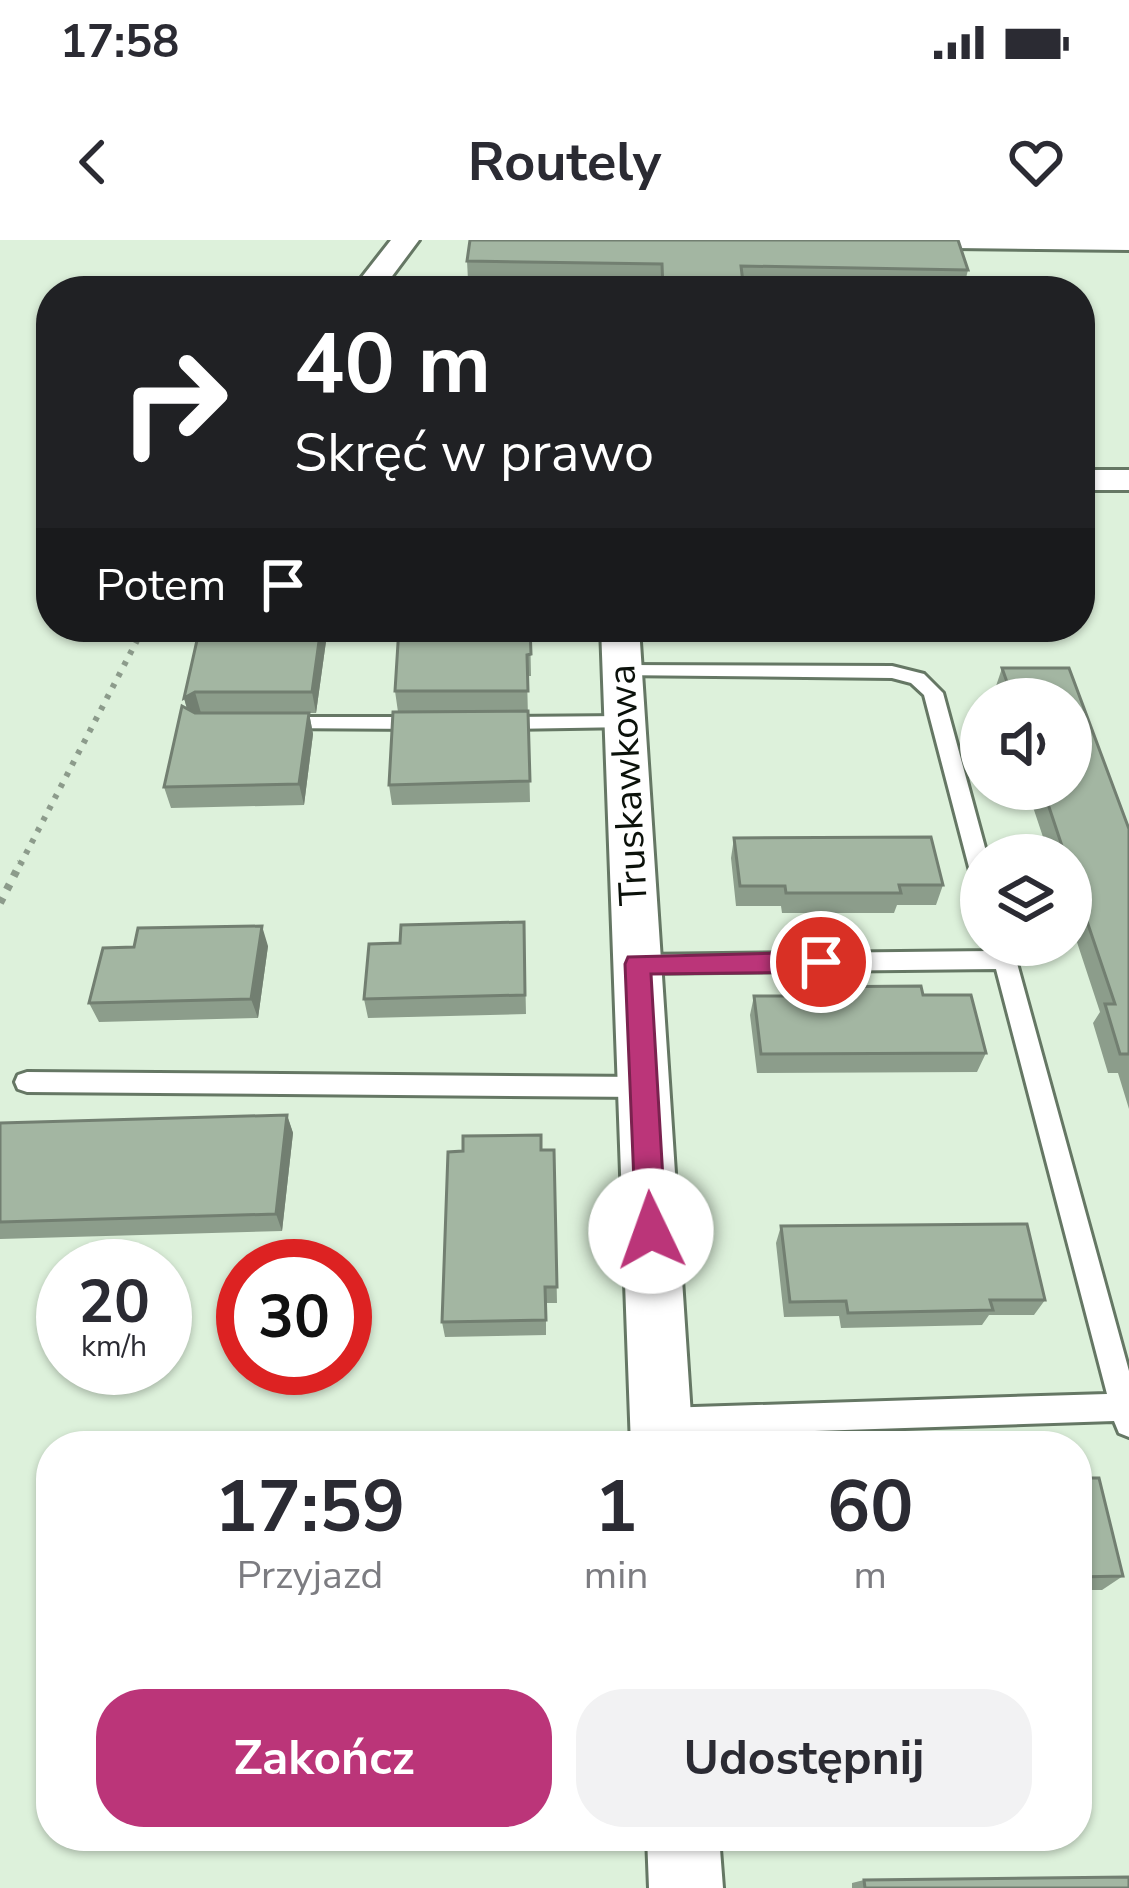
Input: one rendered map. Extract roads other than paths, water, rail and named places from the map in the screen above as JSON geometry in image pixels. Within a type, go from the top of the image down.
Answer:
[{"type":"street","points":[[377,276],[405,240]]},
{"type":"street","points":[[955,240],[1128,242]]},
{"type":"street","points":[[1095,479],[1129,480]]},
{"type":"street","name":"Truskawkowa","points":[[620,649],[661,1431]]},
{"type":"street","points":[[684,1851],[686,1888]]},
{"type":"lane","points":[[620,649],[917,678],[933,693],[971,834]]},
{"type":"lane","points":[[483,723],[624,722]]},
{"type":"lane","points":[[248,724],[436,723]]},
{"type":"lane","points":[[638,964],[960,954]]},
{"type":"lane","points":[[735,1431],[1127,1415],[1006,966]]},
{"type":"lane","points":[[27,1082],[644,1087]]}]
